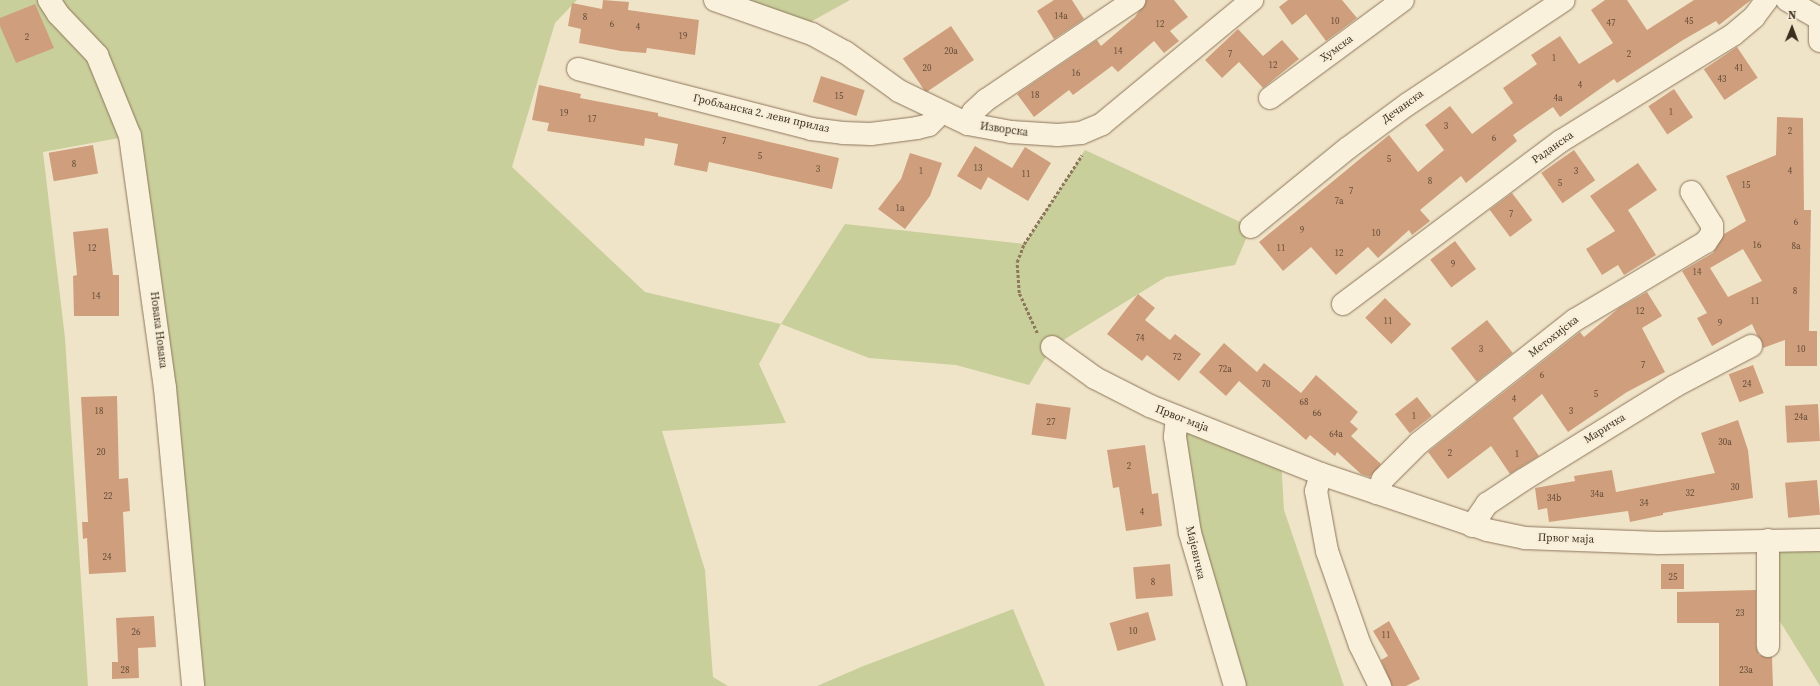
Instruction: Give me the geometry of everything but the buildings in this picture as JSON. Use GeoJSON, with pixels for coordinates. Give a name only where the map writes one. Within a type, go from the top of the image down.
{"type":"FeatureCollection","features":[{"type":"Feature","properties":{"kind":"street","name":"Новака Новака"},"geometry":{"type":"LineString","coordinates":[[49,0],[58,14],[98,55],[130,136],[165,388],[193,686]]}},
{"type":"Feature","properties":{"kind":"street","name":"Изворска"},"geometry":{"type":"LineString","coordinates":[[716,0],[812,34],[845,52],[899,91],[968,124],[1011,132],[1058,135],[1081,132],[1102,124],[1252,0]]}},
{"type":"Feature","properties":{"kind":"street"},"geometry":{"type":"LineString","coordinates":[[968,124],[973,112],[986,100],[1134,0]]}},
{"type":"Feature","properties":{"kind":"street","name":"Хумска"},"geometry":{"type":"LineString","coordinates":[[1270,98],[1403,0]]}},
{"type":"Feature","properties":{"kind":"street","name":"Дечанска"},"geometry":{"type":"LineString","coordinates":[[1251,227],[1408,104],[1564,0]]}},
{"type":"Feature","properties":{"kind":"street","name":"Раданска"},"geometry":{"type":"LineString","coordinates":[[1343,304],[1561,141],[1734,34],[1754,17],[1767,0]]}},
{"type":"Feature","properties":{"kind":"street"},"geometry":{"type":"LineString","coordinates":[[1787,0],[1820,19],[1820,41]]}},
{"type":"Feature","properties":{"kind":"street","name":"Гробљанска 2. леви прилаз"},"geometry":{"type":"LineString","coordinates":[[578,69],[811,129],[843,133],[871,134],[917,128],[929,125],[942,112]]}},
{"type":"Feature","properties":{"kind":"street","name":"Метохијска"},"geometry":{"type":"LineString","coordinates":[[1377,493],[1390,470],[1419,443],[1575,320],[1706,242],[1712,233],[1712,224],[1691,192]]}},
{"type":"Feature","properties":{"kind":"street","name":"Првог маја"},"geometry":{"type":"LineString","coordinates":[[1045,342],[1121,393],[1177,417],[1321,474],[1472,526],[1525,538],[1659,543],[1820,540]]}},
{"type":"Feature","properties":{"kind":"street","name":"Маричка"},"geometry":{"type":"LineString","coordinates":[[1472,526],[1488,504],[1523,480],[1675,386],[1750,346]]}},
{"type":"Feature","properties":{"kind":"street","name":"Мајевичка"},"geometry":{"type":"LineString","coordinates":[[1177,417],[1174,438],[1190,532],[1235,686]]}},
{"type":"Feature","properties":{"kind":"street"},"geometry":{"type":"LineString","coordinates":[[1321,474],[1316,498],[1327,551],[1360,645],[1380,686]]}},
{"type":"Feature","properties":{"kind":"street"},"geometry":{"type":"LineString","coordinates":[[1768,540],[1768,646]]}},
{"type":"Feature","properties":{"kind":"path"},"geometry":{"type":"LineString","coordinates":[[1045,342],[1019,293],[1018,262],[1024,244],[1102,124]]}},
{"type":"Feature","properties":{"kind":"green space"},"geometry":{"type":"Polygon","coordinates":[[[0,0],[577,0],[555,23],[512,167],[645,292],[781,324],[759,364],[786,423],[662,431],[705,570],[713,677],[728,686],[192,686],[130,136],[43,152],[65,338],[88,686],[0,686],[0,0]]]}},
{"type":"Feature","properties":{"kind":"green space"},"geometry":{"type":"Polygon","coordinates":[[[750,0],[850,0],[798,29],[754,13],[750,0]]]}},
{"type":"Feature","properties":{"kind":"green space"},"geometry":{"type":"Polygon","coordinates":[[[1085,150],[1251,227],[1235,265],[1166,277],[1052,347],[1029,385],[956,365],[869,358],[781,324],[845,224],[1024,244],[1085,150]]]}},
{"type":"Feature","properties":{"kind":"green space"},"geometry":{"type":"Polygon","coordinates":[[[1177,417],[1281,458],[1284,510],[1344,686],[1244,686],[1201,580],[1177,417]]]}},
{"type":"Feature","properties":{"kind":"green space"},"geometry":{"type":"Polygon","coordinates":[[[1820,539],[1820,686],[1768,602],[1768,540],[1820,539]]]}},
{"type":"Feature","properties":{"kind":"green space"},"geometry":{"type":"Polygon","coordinates":[[[1013,609],[1045,686],[817,686],[861,667],[1013,609]]]}}]}
